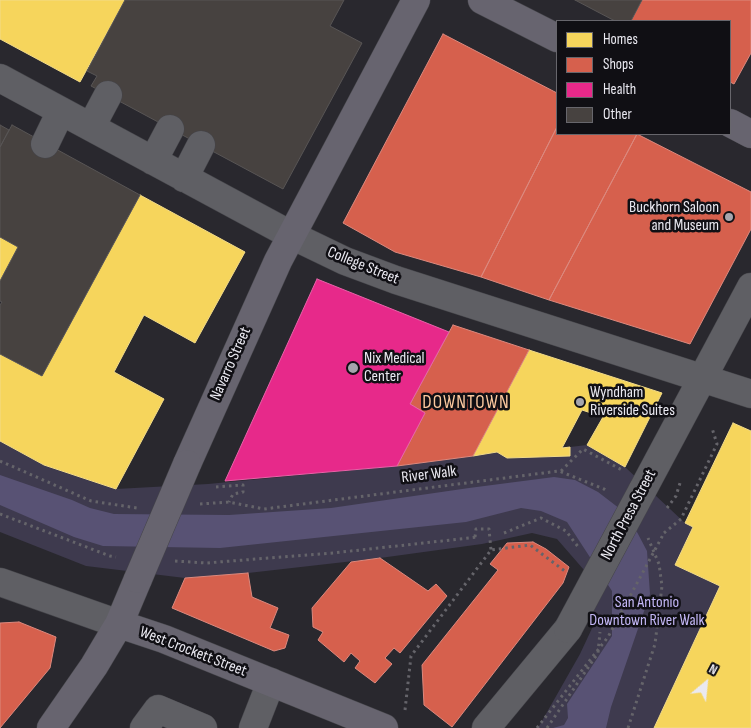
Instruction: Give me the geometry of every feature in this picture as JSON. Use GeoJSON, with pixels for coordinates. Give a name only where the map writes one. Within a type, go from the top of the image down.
{"type":"FeatureCollection","features":[{"type":"Feature","properties":{"kind":"main road","name":"Navarro Street"},"geometry":{"type":"LineString","coordinates":[[51,728],[94,666],[119,624],[187,464],[291,235],[416,0]]}},
{"type":"Feature","properties":{"kind":"main road"},"geometry":{"type":"LineString","coordinates":[[482,0],[556,37]]}},
{"type":"Feature","properties":{"kind":"main road"},"geometry":{"type":"LineString","coordinates":[[731,124],[751,134]]}},
{"type":"Feature","properties":{"kind":"main road","name":"West Crockett Street"},"geometry":{"type":"LineString","coordinates":[[119,624],[164,639],[270,682],[395,720]]}},
{"type":"Feature","properties":{"kind":"street","name":"College Street"},"geometry":{"type":"LineString","coordinates":[[0,78],[291,235],[346,261],[396,280],[751,394]]}},
{"type":"Feature","properties":{"kind":"street"},"geometry":{"type":"LineString","coordinates":[[98,131],[115,99]]}},
{"type":"Feature","properties":{"kind":"street"},"geometry":{"type":"LineString","coordinates":[[45,144],[61,111]]}},
{"type":"Feature","properties":{"kind":"street"},"geometry":{"type":"LineString","coordinates":[[169,169],[186,137]]}},
{"type":"Feature","properties":{"kind":"street","name":"North Presa Street"},"geometry":{"type":"LineString","coordinates":[[486,728],[568,629],[634,482],[703,378],[751,287]]}},
{"type":"Feature","properties":{"kind":"street","name":"West Crockett Street"},"geometry":{"type":"LineString","coordinates":[[0,582],[119,624]]}},
{"type":"Feature","properties":{"kind":"street"},"geometry":{"type":"LineString","coordinates":[[253,728],[270,682]]}},
{"type":"Feature","properties":{"kind":"street"},"geometry":{"type":"LineString","coordinates":[[144,728],[158,709],[203,728]]}},
{"type":"Feature","properties":{"kind":"path"},"geometry":{"type":"LineString","coordinates":[[537,728],[608,637],[664,533],[681,519],[718,444],[712,428]]}},
{"type":"Feature","properties":{"kind":"path"},"geometry":{"type":"LineString","coordinates":[[611,495],[604,489],[561,471],[583,449],[634,482]]}},
{"type":"Feature","properties":{"kind":"path"},"geometry":{"type":"LineString","coordinates":[[0,461],[91,501],[144,509]]}},
{"type":"Feature","properties":{"kind":"path","name":"River Walk"},"geometry":{"type":"LineString","coordinates":[[191,505],[228,502],[264,509],[561,471]]}},
{"type":"Feature","properties":{"kind":"path"},"geometry":{"type":"LineString","coordinates":[[216,487],[243,485],[243,492],[233,494],[228,502]]}},
{"type":"Feature","properties":{"kind":"path"},"geometry":{"type":"LineString","coordinates":[[0,514],[110,556],[120,557]]}},
{"type":"Feature","properties":{"kind":"path"},"geometry":{"type":"LineString","coordinates":[[168,560],[206,563],[333,553],[476,537],[476,528],[489,529],[491,550],[411,656],[395,720]]}},
{"type":"Feature","properties":{"kind":"path"},"geometry":{"type":"LineString","coordinates":[[628,728],[656,634],[662,586],[658,564],[647,536]]}},
{"type":"Feature","properties":{"kind":"path"},"geometry":{"type":"LineString","coordinates":[[491,550],[530,545],[570,576]]}},
{"type":"Feature","properties":{"kind":"green space","name":"San Antonio Downtown River Walk"},"geometry":{"type":"Polygon","coordinates":[[[0,441],[44,465],[116,489],[208,484],[397,466],[497,452],[507,458],[569,456],[570,447],[587,445],[625,467],[685,523],[693,527],[675,565],[720,586],[654,728],[538,728],[580,654],[594,624],[584,570],[557,539],[532,533],[482,544],[380,558],[185,578],[86,566],[0,532],[0,441]]]}},
{"type":"Feature","properties":{"kind":"shaded area"},"geometry":{"type":"Polygon","coordinates":[[[0,475],[90,508],[114,514],[229,515],[331,508],[554,477],[575,480],[598,492],[628,515],[647,551],[650,594],[611,707],[606,728],[553,728],[564,725],[568,718],[567,704],[612,636],[612,591],[567,522],[541,511],[521,508],[466,522],[220,548],[103,546],[74,537],[0,505],[0,475]]]}},
{"type":"Feature","properties":{"kind":"building: Homes"},"geometry":{"type":"Polygon","coordinates":[[[0,0],[125,0],[80,82],[0,39],[0,0]]]}},
{"type":"Feature","properties":{"kind":"building: Homes"},"geometry":{"type":"Polygon","coordinates":[[[140,195],[245,252],[195,343],[144,315],[114,372],[164,399],[116,489],[44,465],[0,441],[0,354],[42,376],[140,195]]]}},
{"type":"Feature","properties":{"kind":"building: Homes"},"geometry":{"type":"Polygon","coordinates":[[[0,237],[18,247],[0,281],[0,237]]]}},
{"type":"Feature","properties":{"kind":"building: Homes","name":"Wyndham Riverside Suites"},"geometry":{"type":"Polygon","coordinates":[[[529,350],[662,393],[625,467],[587,445],[603,417],[582,410],[562,448],[570,447],[570,456],[507,458],[497,452],[473,456],[529,350]]]}},
{"type":"Feature","properties":{"kind":"building: Homes"},"geometry":{"type":"Polygon","coordinates":[[[733,423],[751,431],[751,728],[654,728],[720,586],[675,565],[693,527],[685,523],[733,423]]]}},
{"type":"Feature","properties":{"kind":"building: Shops"},"geometry":{"type":"Polygon","coordinates":[[[642,0],[751,0],[751,53],[734,84],[731,82],[731,20],[632,20],[642,0]]]}},
{"type":"Feature","properties":{"kind":"building: Shops"},"geometry":{"type":"Polygon","coordinates":[[[443,34],[556,92],[556,129],[481,277],[395,252],[343,223],[443,34]]]}},
{"type":"Feature","properties":{"kind":"building: Shops"},"geometry":{"type":"Polygon","coordinates":[[[556,129],[556,135],[636,135],[549,300],[481,277],[556,129]]]}},
{"type":"Feature","properties":{"kind":"building: Shops"},"geometry":{"type":"Polygon","coordinates":[[[636,135],[751,192],[751,229],[690,344],[549,300],[636,135]]]}},
{"type":"Feature","properties":{"kind":"building: Shops"},"geometry":{"type":"Polygon","coordinates":[[[453,325],[529,350],[473,456],[397,466],[425,413],[410,404],[453,325]]]}},
{"type":"Feature","properties":{"kind":"building: Shops"},"geometry":{"type":"Polygon","coordinates":[[[533,542],[546,549],[569,567],[563,583],[452,727],[424,705],[422,665],[498,570],[490,564],[507,543],[533,542]]]}},
{"type":"Feature","properties":{"kind":"building: Shops"},"geometry":{"type":"Polygon","coordinates":[[[380,558],[428,591],[436,584],[447,596],[400,653],[394,648],[385,658],[392,664],[375,683],[355,668],[360,661],[351,653],[344,662],[318,640],[323,632],[313,627],[312,608],[351,562],[380,558]]]}},
{"type":"Feature","properties":{"kind":"building: Shops"},"geometry":{"type":"Polygon","coordinates":[[[248,573],[252,597],[278,608],[270,628],[289,635],[285,648],[274,651],[172,608],[185,578],[248,573]]]}},
{"type":"Feature","properties":{"kind":"building: Shops"},"geometry":{"type":"Polygon","coordinates":[[[19,622],[56,637],[50,668],[0,728],[0,623],[19,622]]]}},
{"type":"Feature","properties":{"kind":"building: Health","name":"Nix Medical Center"},"geometry":{"type":"Polygon","coordinates":[[[317,279],[449,332],[410,404],[425,413],[397,466],[225,481],[317,279]]]}},
{"type":"Feature","properties":{"kind":"building: Other"},"geometry":{"type":"Polygon","coordinates":[[[125,0],[344,0],[330,26],[362,43],[283,189],[91,86],[97,76],[87,71],[125,0]]]}},
{"type":"Feature","properties":{"kind":"building: Other"},"geometry":{"type":"Polygon","coordinates":[[[575,0],[642,0],[632,20],[613,20],[575,0]]]}},
{"type":"Feature","properties":{"kind":"building: Other"},"geometry":{"type":"Polygon","coordinates":[[[0,125],[9,130],[0,147],[0,125]]]}},
{"type":"Feature","properties":{"kind":"building: Other"},"geometry":{"type":"Polygon","coordinates":[[[12,125],[140,195],[42,376],[0,354],[0,305],[2,302],[0,301],[0,281],[18,247],[0,237],[0,147],[12,125]]]}},
{"type":"Feature","properties":{"kind":"place","name":"Buckhorn Saloon and Museum"},"geometry":{"type":"Point","coordinates":[729,217]}},
{"type":"Feature","properties":{"kind":"place","name":"Nix Medical Center"},"geometry":{"type":"Point","coordinates":[353,368]}},
{"type":"Feature","properties":{"kind":"place","name":"Wyndham Riverside Suites"},"geometry":{"type":"Point","coordinates":[580,402]}},
{"type":"Feature","properties":{"kind":"district","name":"DOWNTOWN"},"geometry":{"type":"Point","coordinates":[466,403]}}]}
